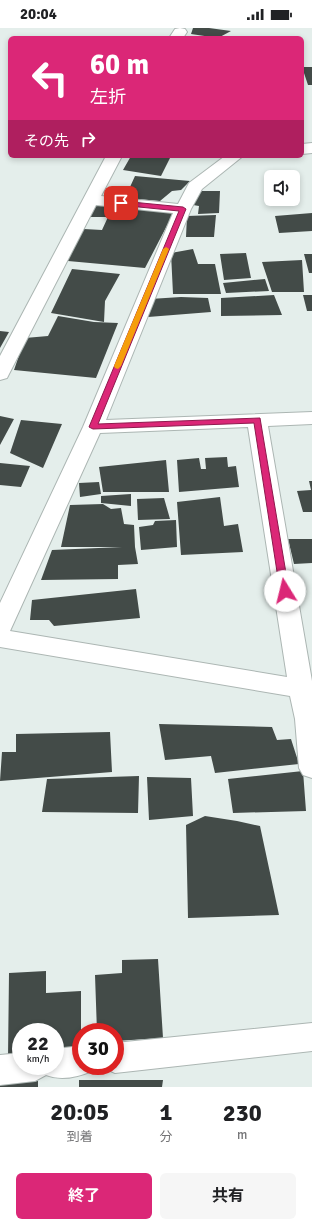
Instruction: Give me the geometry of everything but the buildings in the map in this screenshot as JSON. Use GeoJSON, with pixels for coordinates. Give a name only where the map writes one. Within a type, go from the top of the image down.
{"type":"FeatureCollection","features":[{"type":"Feature","properties":{"kind":"street"},"geometry":{"type":"LineString","coordinates":[[0,374],[113,158]]}},
{"type":"Feature","properties":{"kind":"street"},"geometry":{"type":"LineString","coordinates":[[0,628],[93,427],[183,209],[195,186],[232,158]]}},
{"type":"Feature","properties":{"kind":"street"},"geometry":{"type":"LineString","coordinates":[[90,200],[183,209]]}},
{"type":"Feature","properties":{"kind":"street"},"geometry":{"type":"LineString","coordinates":[[93,427],[312,418]]}},
{"type":"Feature","properties":{"kind":"street"},"geometry":{"type":"LineString","coordinates":[[257,420],[306,689],[307,719],[312,768]]}},
{"type":"Feature","properties":{"kind":"street"},"geometry":{"type":"LineString","coordinates":[[0,638],[306,689]]}},
{"type":"Feature","properties":{"kind":"street"},"geometry":{"type":"LineString","coordinates":[[124,1057],[312,1037]]}},
{"type":"Feature","properties":{"kind":"street"},"geometry":{"type":"LineString","coordinates":[[0,1070],[12,1069]]}},
{"type":"Feature","properties":{"kind":"slow traffic"},"geometry":{"type":"LineString","coordinates":[[118,366],[166,249]]}},
{"type":"Feature","properties":{"kind":"route"},"geometry":{"type":"LineString","coordinates":[[121,203],[183,209],[93,427],[257,420],[285,591]]}}]}
